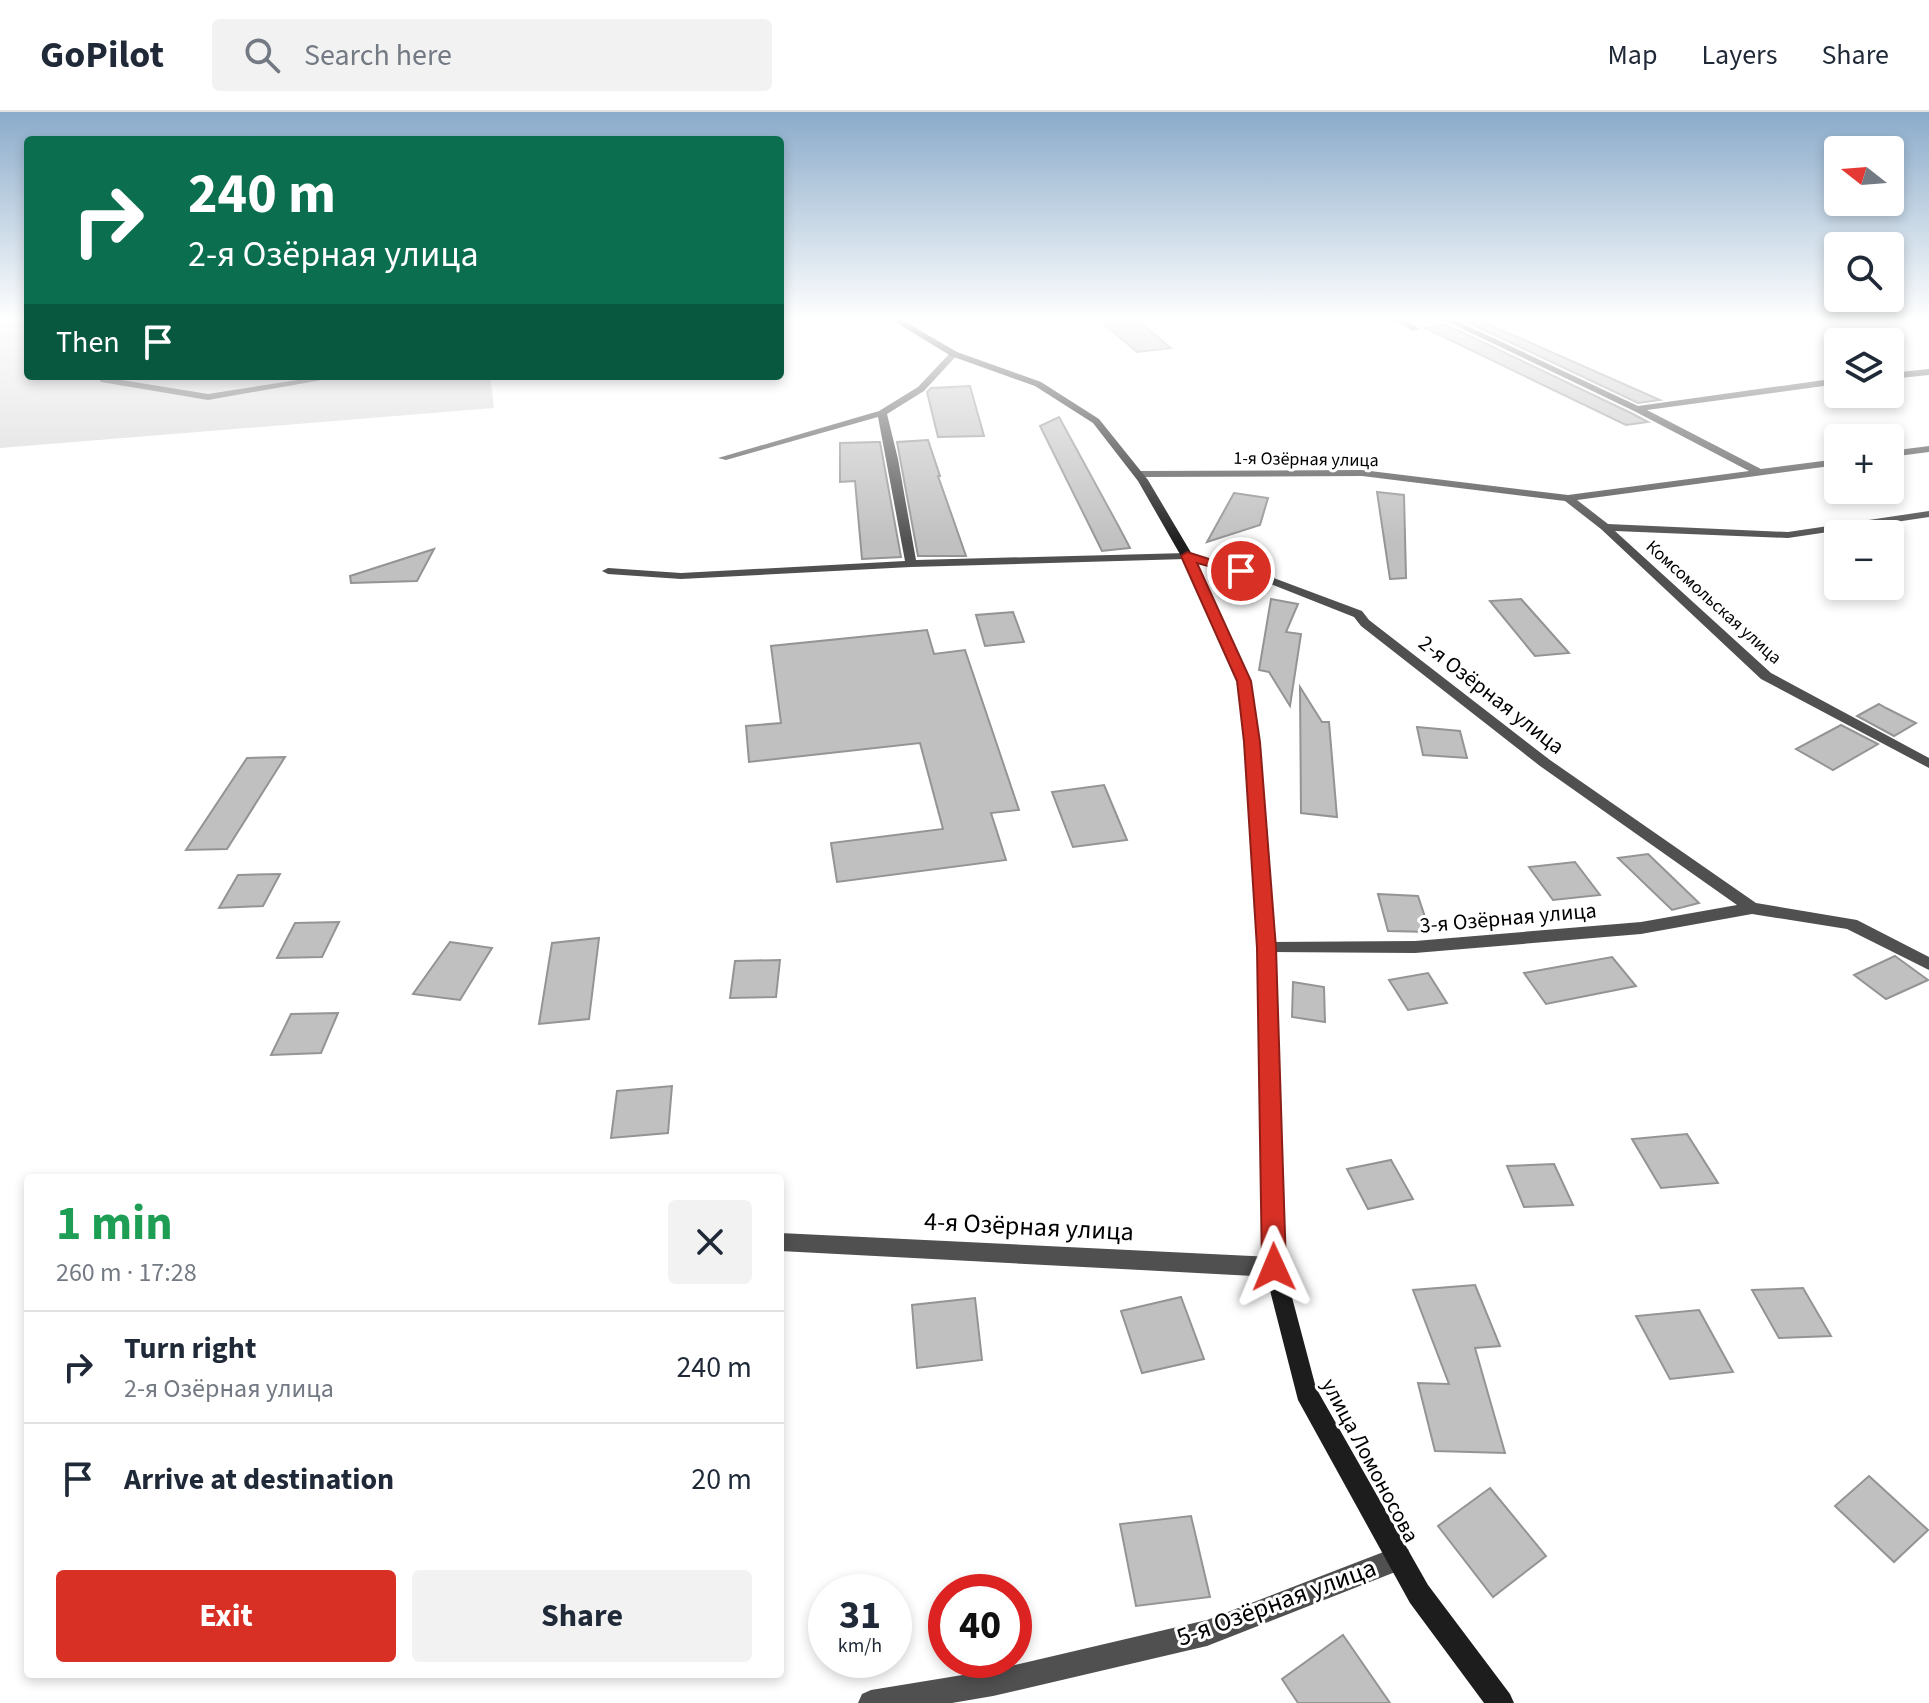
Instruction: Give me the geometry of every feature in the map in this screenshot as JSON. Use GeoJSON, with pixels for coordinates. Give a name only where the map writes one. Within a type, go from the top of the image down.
{"type":"FeatureCollection","features":[{"type":"Feature","properties":{"kind":"street"},"geometry":{"type":"LineString","coordinates":[[192,394],[208,397],[225,394]]}},
{"type":"Feature","properties":{"kind":"street"},"geometry":{"type":"LineString","coordinates":[[723,458],[882,413],[912,394]]}},
{"type":"Feature","properties":{"kind":"street","name":"улица Ломоносова"},"geometry":{"type":"LineString","coordinates":[[1056,394],[1096,421],[1138,474],[1187,556],[1244,681],[1252,742],[1267,948],[1274,1267],[1306,1392],[1419,1594],[1501,1703]]}},
{"type":"Feature","properties":{"kind":"street"},"geometry":{"type":"LineString","coordinates":[[1606,394],[1761,473]]}},
{"type":"Feature","properties":{"kind":"street"},"geometry":{"type":"LineString","coordinates":[[1637,409],[1743,394]]}},
{"type":"Feature","properties":{"kind":"street"},"geometry":{"type":"LineString","coordinates":[[882,413],[911,564]]}},
{"type":"Feature","properties":{"kind":"street"},"geometry":{"type":"LineString","coordinates":[[1904,452],[1929,449]]}},
{"type":"Feature","properties":{"kind":"street","name":"1-я Озёрная улица"},"geometry":{"type":"LineString","coordinates":[[1138,474],[1362,473],[1568,498],[1824,464]]}},
{"type":"Feature","properties":{"kind":"street","name":"Комсомольская улица"},"geometry":{"type":"LineString","coordinates":[[1568,498],[1605,527],[1766,676],[1929,764]]}},
{"type":"Feature","properties":{"kind":"street"},"geometry":{"type":"LineString","coordinates":[[1605,527],[1788,535],[1929,514]]}},
{"type":"Feature","properties":{"kind":"street","name":"2-я Озёрная улица"},"geometry":{"type":"LineString","coordinates":[[608,571],[681,576],[911,564],[1187,556],[1267,579],[1358,614],[1365,623],[1545,763],[1752,908]]}},
{"type":"Feature","properties":{"kind":"street"},"geometry":{"type":"LineString","coordinates":[[1752,908],[1851,924],[1929,964]]}},
{"type":"Feature","properties":{"kind":"street","name":"3-я Озёрная улица"},"geometry":{"type":"LineString","coordinates":[[1267,948],[1415,947],[1641,928],[1752,908]]}},
{"type":"Feature","properties":{"kind":"street","name":"4-я Озёрная улица"},"geometry":{"type":"LineString","coordinates":[[784,1242],[1274,1267]]}},
{"type":"Feature","properties":{"kind":"street","name":"5-я Озёрная улица"},"geometry":{"type":"LineString","coordinates":[[871,1703],[993,1683],[1207,1633],[1399,1558]]}},
{"type":"Feature","properties":{"kind":"shaded area"},"geometry":{"type":"Polygon","coordinates":[[[0,394],[492,394],[494,408],[0,448],[0,394]]]}},
{"type":"Feature","properties":{"kind":"building"},"geometry":{"type":"Polygon","coordinates":[[[928,394],[972,394],[984,436],[938,437],[928,394]]]}},
{"type":"Feature","properties":{"kind":"building"},"geometry":{"type":"Polygon","coordinates":[[[1562,394],[1592,394],[1648,422],[1626,425],[1562,394]]]}},
{"type":"Feature","properties":{"kind":"building"},"geometry":{"type":"Polygon","coordinates":[[[1620,394],[1647,394],[1660,400],[1638,403],[1620,394]]]}},
{"type":"Feature","properties":{"kind":"building"},"geometry":{"type":"Polygon","coordinates":[[[1059,417],[1130,548],[1102,551],[1040,426],[1059,417]]]}},
{"type":"Feature","properties":{"kind":"building"},"geometry":{"type":"Polygon","coordinates":[[[928,440],[966,556],[918,556],[897,442],[928,440]]]}},
{"type":"Feature","properties":{"kind":"building"},"geometry":{"type":"Polygon","coordinates":[[[880,442],[901,557],[862,559],[855,481],[840,482],[840,443],[880,442]]]}},
{"type":"Feature","properties":{"kind":"building"},"geometry":{"type":"Polygon","coordinates":[[[1377,492],[1404,495],[1406,578],[1390,579],[1377,492]]]}},
{"type":"Feature","properties":{"kind":"building"},"geometry":{"type":"Polygon","coordinates":[[[1234,493],[1268,498],[1260,525],[1207,542],[1234,493]]]}},
{"type":"Feature","properties":{"kind":"building"},"geometry":{"type":"Polygon","coordinates":[[[434,549],[417,581],[351,583],[350,576],[434,549]]]}},
{"type":"Feature","properties":{"kind":"building"},"geometry":{"type":"Polygon","coordinates":[[[1271,599],[1298,604],[1286,632],[1301,634],[1290,706],[1269,672],[1259,670],[1271,599]]]}},
{"type":"Feature","properties":{"kind":"building"},"geometry":{"type":"Polygon","coordinates":[[[1521,599],[1569,653],[1535,656],[1490,601],[1521,599]]]}},
{"type":"Feature","properties":{"kind":"building"},"geometry":{"type":"Polygon","coordinates":[[[1013,612],[1024,642],[985,646],[976,615],[1013,612]]]}},
{"type":"Feature","properties":{"kind":"building"},"geometry":{"type":"Polygon","coordinates":[[[927,630],[934,654],[965,650],[1019,810],[991,813],[1006,860],[837,882],[831,843],[943,829],[920,743],[749,762],[746,726],[781,723],[771,646],[927,630]]]}},
{"type":"Feature","properties":{"kind":"building"},"geometry":{"type":"Polygon","coordinates":[[[1300,687],[1322,722],[1329,722],[1337,817],[1301,813],[1300,687]]]}},
{"type":"Feature","properties":{"kind":"building"},"geometry":{"type":"Polygon","coordinates":[[[1879,704],[1916,723],[1894,736],[1857,716],[1879,704]]]}},
{"type":"Feature","properties":{"kind":"building"},"geometry":{"type":"Polygon","coordinates":[[[1841,725],[1878,744],[1833,770],[1796,749],[1841,725]]]}},
{"type":"Feature","properties":{"kind":"building"},"geometry":{"type":"Polygon","coordinates":[[[1417,727],[1460,731],[1467,758],[1423,755],[1417,727]]]}},
{"type":"Feature","properties":{"kind":"building"},"geometry":{"type":"Polygon","coordinates":[[[285,757],[227,849],[186,850],[247,758],[285,757]]]}},
{"type":"Feature","properties":{"kind":"building"},"geometry":{"type":"Polygon","coordinates":[[[1104,785],[1127,840],[1073,847],[1052,792],[1104,785]]]}},
{"type":"Feature","properties":{"kind":"building"},"geometry":{"type":"Polygon","coordinates":[[[1648,854],[1699,903],[1672,910],[1618,858],[1648,854]]]}},
{"type":"Feature","properties":{"kind":"building"},"geometry":{"type":"Polygon","coordinates":[[[1575,862],[1600,895],[1553,900],[1529,867],[1575,862]]]}},
{"type":"Feature","properties":{"kind":"building"},"geometry":{"type":"Polygon","coordinates":[[[280,874],[263,906],[219,908],[238,875],[280,874]]]}},
{"type":"Feature","properties":{"kind":"building"},"geometry":{"type":"Polygon","coordinates":[[[1378,894],[1418,896],[1430,932],[1388,931],[1378,894]]]}},
{"type":"Feature","properties":{"kind":"building"},"geometry":{"type":"Polygon","coordinates":[[[339,922],[322,957],[277,958],[295,923],[339,922]]]}},
{"type":"Feature","properties":{"kind":"building"},"geometry":{"type":"Polygon","coordinates":[[[599,938],[589,1019],[539,1024],[552,943],[599,938]]]}},
{"type":"Feature","properties":{"kind":"building"},"geometry":{"type":"Polygon","coordinates":[[[450,942],[492,948],[460,1000],[413,994],[450,942]]]}},
{"type":"Feature","properties":{"kind":"building"},"geometry":{"type":"Polygon","coordinates":[[[1895,956],[1928,980],[1886,999],[1854,975],[1895,956]]]}},
{"type":"Feature","properties":{"kind":"building"},"geometry":{"type":"Polygon","coordinates":[[[1612,957],[1636,986],[1546,1004],[1524,973],[1612,957]]]}},
{"type":"Feature","properties":{"kind":"building"},"geometry":{"type":"Polygon","coordinates":[[[780,960],[776,997],[730,998],[735,961],[780,960]]]}},
{"type":"Feature","properties":{"kind":"building"},"geometry":{"type":"Polygon","coordinates":[[[1428,973],[1447,1003],[1408,1010],[1389,980],[1428,973]]]}},
{"type":"Feature","properties":{"kind":"building"},"geometry":{"type":"Polygon","coordinates":[[[1293,982],[1324,987],[1325,1022],[1292,1017],[1293,982]]]}},
{"type":"Feature","properties":{"kind":"building"},"geometry":{"type":"Polygon","coordinates":[[[338,1013],[321,1053],[271,1055],[291,1014],[338,1013]]]}},
{"type":"Feature","properties":{"kind":"building"},"geometry":{"type":"Polygon","coordinates":[[[672,1086],[668,1133],[611,1138],[617,1091],[672,1086]]]}},
{"type":"Feature","properties":{"kind":"building"},"geometry":{"type":"Polygon","coordinates":[[[1687,1134],[1718,1183],[1661,1188],[1632,1139],[1687,1134]]]}},
{"type":"Feature","properties":{"kind":"building"},"geometry":{"type":"Polygon","coordinates":[[[1391,1160],[1413,1199],[1368,1209],[1347,1169],[1391,1160]]]}},
{"type":"Feature","properties":{"kind":"building"},"geometry":{"type":"Polygon","coordinates":[[[1554,1164],[1573,1205],[1524,1207],[1507,1166],[1554,1164]]]}},
{"type":"Feature","properties":{"kind":"building"},"geometry":{"type":"Polygon","coordinates":[[[1475,1285],[1500,1346],[1475,1348],[1505,1453],[1435,1451],[1418,1383],[1449,1384],[1413,1290],[1475,1285]]]}},
{"type":"Feature","properties":{"kind":"building"},"geometry":{"type":"Polygon","coordinates":[[[1803,1288],[1831,1336],[1779,1338],[1752,1290],[1803,1288]]]}},
{"type":"Feature","properties":{"kind":"building"},"geometry":{"type":"Polygon","coordinates":[[[1181,1297],[1204,1359],[1142,1373],[1121,1311],[1181,1297]]]}},
{"type":"Feature","properties":{"kind":"building"},"geometry":{"type":"Polygon","coordinates":[[[975,1298],[982,1360],[917,1368],[912,1305],[975,1298]]]}},
{"type":"Feature","properties":{"kind":"building"},"geometry":{"type":"Polygon","coordinates":[[[1699,1310],[1733,1372],[1670,1379],[1636,1316],[1699,1310]]]}},
{"type":"Feature","properties":{"kind":"building"},"geometry":{"type":"Polygon","coordinates":[[[1869,1476],[1928,1530],[1894,1562],[1835,1506],[1869,1476]]]}},
{"type":"Feature","properties":{"kind":"building"},"geometry":{"type":"Polygon","coordinates":[[[1490,1488],[1546,1556],[1493,1597],[1438,1526],[1490,1488]]]}},
{"type":"Feature","properties":{"kind":"building"},"geometry":{"type":"Polygon","coordinates":[[[1191,1516],[1210,1597],[1136,1606],[1120,1524],[1191,1516]]]}},
{"type":"Feature","properties":{"kind":"building"},"geometry":{"type":"Polygon","coordinates":[[[1343,1635],[1390,1703],[1298,1703],[1282,1679],[1343,1635]]]}},
{"type":"Feature","properties":{"kind":"route"},"geometry":{"type":"LineString","coordinates":[[1241,571],[1187,556],[1244,681],[1252,742],[1267,948],[1274,1267]]}}]}
